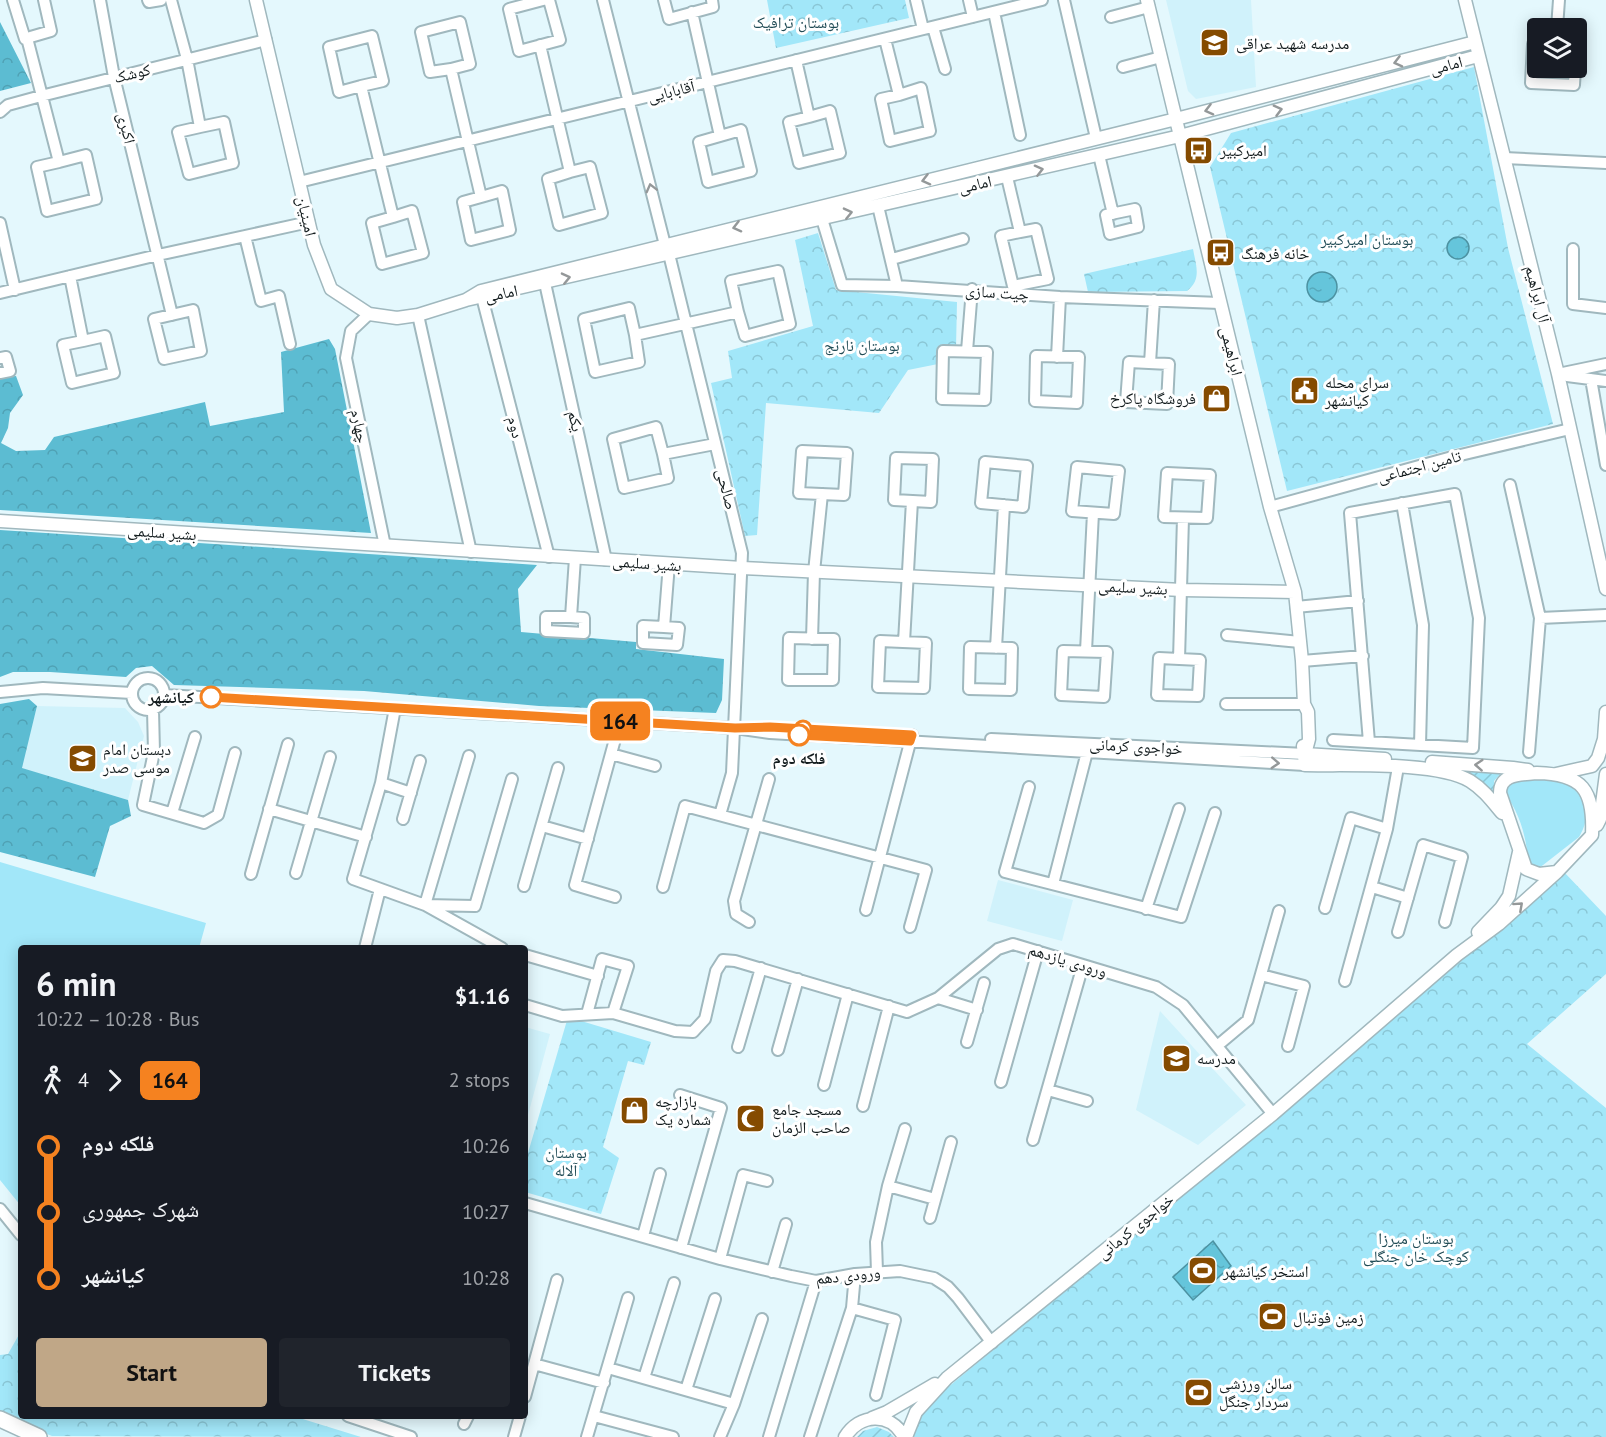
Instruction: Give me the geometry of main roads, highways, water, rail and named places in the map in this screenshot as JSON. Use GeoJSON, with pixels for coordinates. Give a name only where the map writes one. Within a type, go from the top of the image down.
{"type":"FeatureCollection","features":[{"type":"Feature","properties":{"kind":"highway"},"geometry":{"type":"LineString","coordinates":[[0,1419],[39,1437]]}},
{"type":"Feature","properties":{"kind":"main road","name":"امینیان"},"geometry":{"type":"LineString","coordinates":[[256,0],[314,245],[331,289],[369,314],[397,318],[418,315],[466,300]]}},
{"type":"Feature","properties":{"kind":"main road","name":"آل ابراهیم"},"geometry":{"type":"LineString","coordinates":[[1465,0],[1558,374],[1606,590]]}},
{"type":"Feature","properties":{"kind":"main road","name":"ابراهیمی"},"geometry":{"type":"LineString","coordinates":[[1148,4],[1270,507],[1295,592],[1302,661],[1304,704],[1300,713],[1301,740],[1305,760]]}},
{"type":"Feature","properties":{"kind":"main road","name":"امامی"},"geometry":{"type":"LineString","coordinates":[[466,300],[545,283],[667,249],[1475,42]]}},
{"type":"Feature","properties":{"kind":"main road","name":"امامی"},"geometry":{"type":"LineString","coordinates":[[466,300],[481,291],[667,249],[822,219],[1180,136],[1479,56]]}},
{"type":"Feature","properties":{"kind":"main road"},"geometry":{"type":"LineString","coordinates":[[1096,138],[1099,155]]}},
{"type":"Feature","properties":{"kind":"main road","name":"بشیر سلیمی"},"geometry":{"type":"LineString","coordinates":[[0,522],[906,577],[1182,590],[1295,592]]}},
{"type":"Feature","properties":{"kind":"main road"},"geometry":{"type":"LineString","coordinates":[[1557,872],[1539,874],[1530,871],[1523,864],[1500,793],[1502,782],[1512,776],[1537,773],[1556,774],[1592,766],[1605,742],[1606,712]]}},
{"type":"Feature","properties":{"kind":"main road","name":"خواجوی کرمانی"},"geometry":{"type":"LineString","coordinates":[[1305,760],[1398,767],[1461,776],[1486,794],[1511,823]]}},
{"type":"Feature","properties":{"kind":"main road","name":"خواجوی کرمانی"},"geometry":{"type":"LineString","coordinates":[[1305,760],[1514,768],[1537,773]]}},
{"type":"Feature","properties":{"kind":"main road"},"geometry":{"type":"LineString","coordinates":[[1556,774],[1577,782],[1584,789],[1592,808],[1592,835]]}},
{"type":"Feature","properties":{"kind":"main road"},"geometry":{"type":"LineString","coordinates":[[1457,955],[1499,924],[1557,872],[1592,835],[1600,819],[1606,774]]}},
{"type":"Feature","properties":{"kind":"main road"},"geometry":{"type":"LineString","coordinates":[[1457,955],[1506,902],[1512,888],[1520,851]]}},
{"type":"Feature","properties":{"kind":"main road","name":"خواجوی کرمانی"},"geometry":{"type":"LineString","coordinates":[[947,1378],[1273,1114],[1457,955]]}},
{"type":"Feature","properties":{"kind":"main road"},"geometry":{"type":"LineString","coordinates":[[845,1437],[856,1424],[887,1412],[947,1378]]}},
{"type":"Feature","properties":{"kind":"main road"},"geometry":{"type":"LineString","coordinates":[[872,1418],[889,1421],[905,1437],[916,1412],[947,1378]]}},
{"type":"Feature","properties":{"kind":"water"},"geometry":{"type":"Polygon","coordinates":[[[1458,237],[1468,244],[1469,248],[1462,258],[1458,259],[1448,252],[1447,248],[1454,238],[1458,237]]]}},
{"type":"Feature","properties":{"kind":"water"},"geometry":{"type":"Polygon","coordinates":[[[1322,272],[1333,276],[1337,287],[1333,298],[1322,302],[1311,298],[1307,287],[1311,276],[1322,272]]]}},
{"type":"Feature","properties":{"kind":"water","name":"استخر کیانشهر"},"geometry":{"type":"Polygon","coordinates":[[[1213,1241],[1231,1266],[1193,1300],[1173,1277],[1213,1241]]]}},
{"type":"Feature","properties":{"kind":"place","name":"مدرسه شهید عراقی"},"geometry":{"type":"Point","coordinates":[1215,43]}},
{"type":"Feature","properties":{"kind":"place","name":"امیرکبیر"},"geometry":{"type":"Point","coordinates":[1199,150]}},
{"type":"Feature","properties":{"kind":"place","name":"خانه فرهنگ"},"geometry":{"type":"Point","coordinates":[1220,253]}},
{"type":"Feature","properties":{"kind":"place","name":"سرای محله کیانشهر"},"geometry":{"type":"Point","coordinates":[1304,391]}},
{"type":"Feature","properties":{"kind":"place","name":"فروشگاه پاکرخ"},"geometry":{"type":"Point","coordinates":[1217,398]}},
{"type":"Feature","properties":{"kind":"place","name":"کیانشهر"},"geometry":{"type":"Point","coordinates":[211,697]}},
{"type":"Feature","properties":{"kind":"place","name":"فلکه دوم"},"geometry":{"type":"Point","coordinates":[799,735]}},
{"type":"Feature","properties":{"kind":"place","name":"دبستان امام موسی صدر"},"geometry":{"type":"Point","coordinates":[82,758]}},
{"type":"Feature","properties":{"kind":"place","name":"مدرسه"},"geometry":{"type":"Point","coordinates":[1176,1058]}},
{"type":"Feature","properties":{"kind":"place","name":"بازارچه شماره یک"},"geometry":{"type":"Point","coordinates":[634,1110]}},
{"type":"Feature","properties":{"kind":"place","name":"مسجد جامع صاحب الزمان"},"geometry":{"type":"Point","coordinates":[751,1118]}},
{"type":"Feature","properties":{"kind":"place","name":"استخر کیانشهر"},"geometry":{"type":"Point","coordinates":[1202,1271]}},
{"type":"Feature","properties":{"kind":"place","name":"زمین فوتبال"},"geometry":{"type":"Point","coordinates":[1272,1317]}},
{"type":"Feature","properties":{"kind":"place","name":"سالن ورزشی سردار جنگل"},"geometry":{"type":"Point","coordinates":[1198,1392]}},
{"type":"Feature","properties":{"kind":"park label","name":"بوستان ترافیک"},"geometry":{"type":"Point","coordinates":[796,22]}},
{"type":"Feature","properties":{"kind":"park label","name":"بوستان امیرکبیر"},"geometry":{"type":"Point","coordinates":[1367,239]}},
{"type":"Feature","properties":{"kind":"park label","name":"بوستان نارنج"},"geometry":{"type":"Point","coordinates":[862,345]}},
{"type":"Feature","properties":{"kind":"park label","name":"بوستان آلاله"},"geometry":{"type":"Point","coordinates":[566,1161]}},
{"type":"Feature","properties":{"kind":"park label","name":"بوستان میرزا کوچک خان جنگلی"},"geometry":{"type":"Point","coordinates":[1416,1247]}}]}
